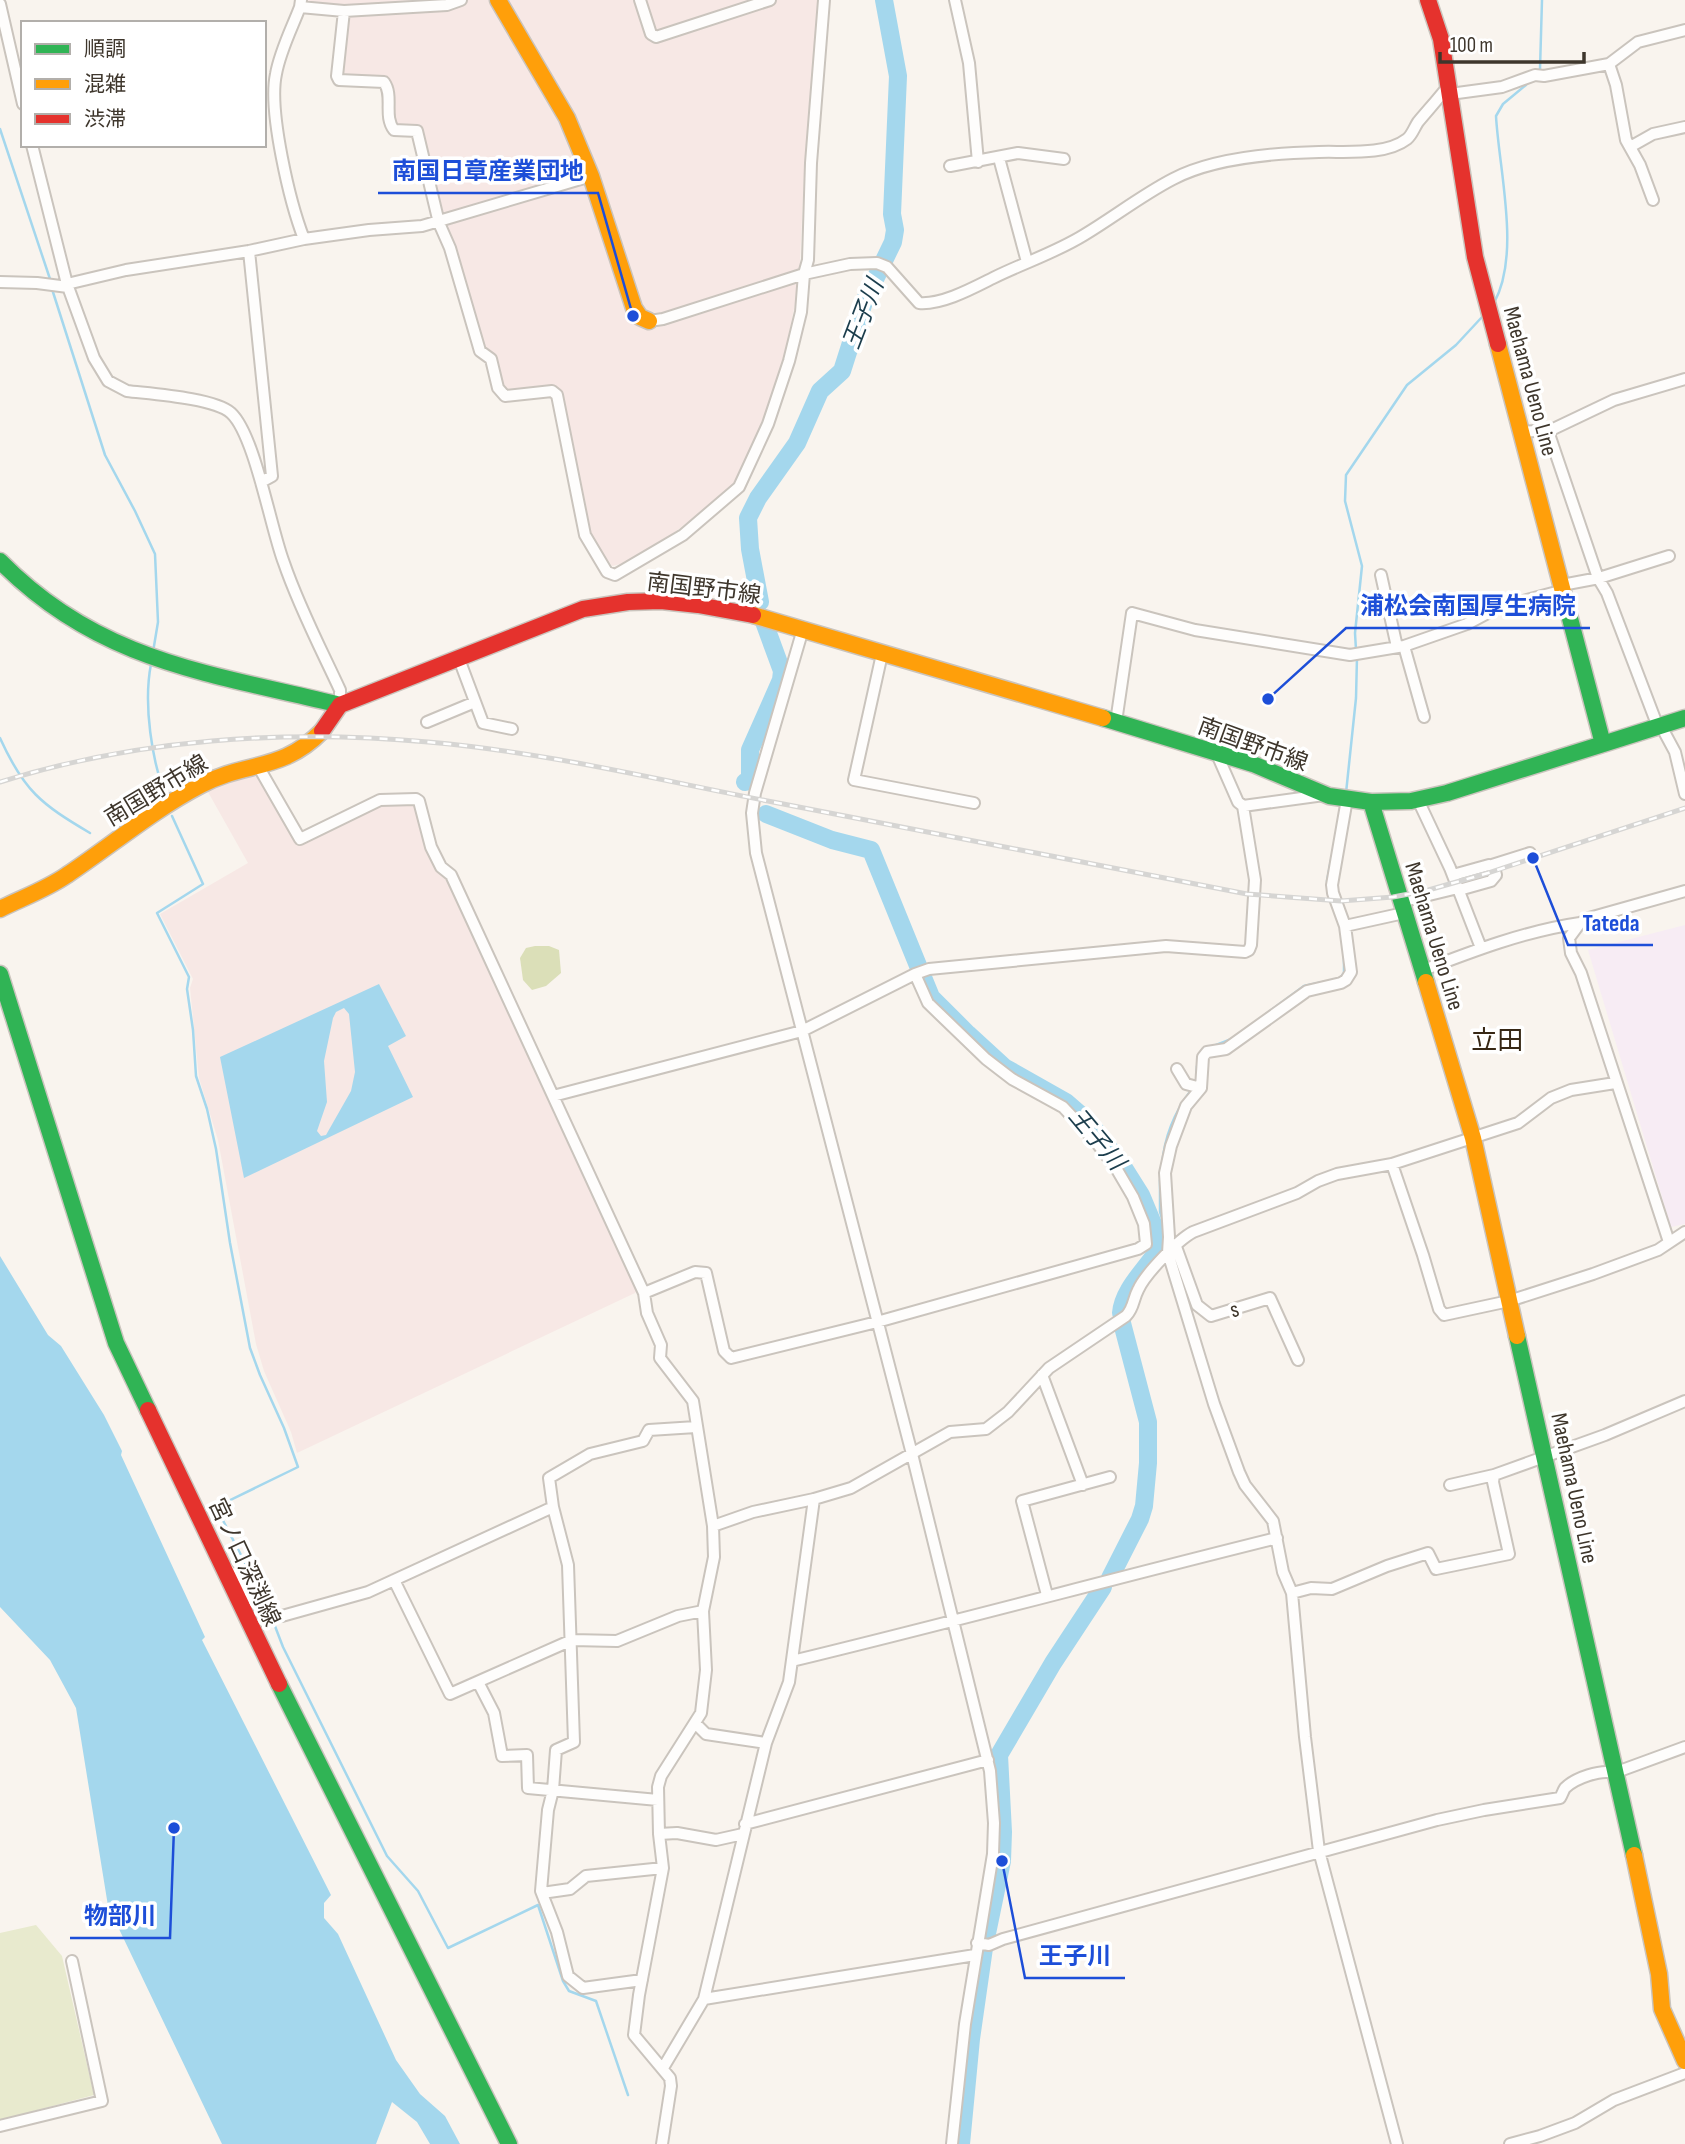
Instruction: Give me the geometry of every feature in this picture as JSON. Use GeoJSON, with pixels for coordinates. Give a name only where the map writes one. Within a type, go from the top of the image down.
{"type":"FeatureCollection","features":[{"type":"Feature","properties":{"kind":"main road"},"geometry":{"type":"LineString","coordinates":[[498,0],[567,118],[591,176],[634,308],[640,317],[649,321]]}},
{"type":"Feature","properties":{"kind":"main road","name":"Maehama Ueno Line"},"geometry":{"type":"LineString","coordinates":[[1428,0],[1441,39],[1475,257],[1603,744]]}},
{"type":"Feature","properties":{"kind":"main road"},"geometry":{"type":"LineString","coordinates":[[0,562],[58,610],[112,642],[141,655],[176,666],[340,705]]}},
{"type":"Feature","properties":{"kind":"main road","name":"南国野市線"},"geometry":{"type":"LineString","coordinates":[[0,909],[65,877],[127,831],[199,786],[221,775],[280,761],[312,741],[329,723],[340,705],[583,609],[622,602],[645,601],[742,612],[1216,752],[1253,764],[1324,795],[1371,803]]}},
{"type":"Feature","properties":{"kind":"main road"},"geometry":{"type":"LineString","coordinates":[[1371,803],[1418,800],[1447,793],[1685,718]]}},
{"type":"Feature","properties":{"kind":"main road","name":"Maehama Ueno Line"},"geometry":{"type":"LineString","coordinates":[[1371,803],[1473,1138],[1648,1918],[1659,1974],[1662,2009],[1685,2061]]}},
{"type":"Feature","properties":{"kind":"main road","name":"宮ノ口深渕線"},"geometry":{"type":"LineString","coordinates":[[0,974],[116,1343],[250,1627],[509,2144]]}},
{"type":"Feature","properties":{"kind":"street"},"geometry":{"type":"LineString","coordinates":[[304,239],[277,128],[273,89],[276,71],[300,4],[344,11],[447,5],[461,0]]}},
{"type":"Feature","properties":{"kind":"street"},"geometry":{"type":"LineString","coordinates":[[640,0],[651,34],[656,37],[770,0]]}},
{"type":"Feature","properties":{"kind":"street"},"geometry":{"type":"LineString","coordinates":[[344,11],[337,76],[339,80],[384,82],[387,87],[390,126],[394,130],[417,131],[439,223],[450,248],[480,351],[491,359],[498,388],[505,396],[552,391],[557,395],[585,535],[607,572],[615,575],[683,535],[739,487],[768,424],[789,361],[801,312],[808,260],[811,163],[824,0]]}},
{"type":"Feature","properties":{"kind":"street"},"geometry":{"type":"LineString","coordinates":[[955,0],[969,63],[978,162]]}},
{"type":"Feature","properties":{"kind":"street"},"geometry":{"type":"LineString","coordinates":[[0,4],[21,95]]}},
{"type":"Feature","properties":{"kind":"street"},"geometry":{"type":"LineString","coordinates":[[649,321],[663,319],[804,274],[850,264],[882,265],[919,303],[972,290],[1027,262],[1049,255],[1175,178],[1213,165],[1260,157],[1317,152],[1367,152],[1398,144],[1410,136],[1416,125],[1450,90],[1502,88],[1535,75],[1544,76],[1609,64],[1638,42],[1685,30]]}},
{"type":"Feature","properties":{"kind":"street"},"geometry":{"type":"LineString","coordinates":[[1609,64],[1626,140],[1653,200]]}},
{"type":"Feature","properties":{"kind":"street"},"geometry":{"type":"LineString","coordinates":[[1630,147],[1653,134],[1685,127]]}},
{"type":"Feature","properties":{"kind":"street"},"geometry":{"type":"LineString","coordinates":[[32,147],[67,286],[94,358],[108,381],[127,391],[214,404],[231,413],[244,434],[261,482],[283,562],[340,690],[340,705]]}},
{"type":"Feature","properties":{"kind":"street"},"geometry":{"type":"LineString","coordinates":[[950,166],[1023,152],[1064,159]]}},
{"type":"Feature","properties":{"kind":"street"},"geometry":{"type":"LineString","coordinates":[[999,158],[1027,262]]}},
{"type":"Feature","properties":{"kind":"street"},"geometry":{"type":"LineString","coordinates":[[0,282],[67,286],[126,270],[249,251],[304,239],[369,230],[407,229],[439,223],[591,176]]}},
{"type":"Feature","properties":{"kind":"street"},"geometry":{"type":"LineString","coordinates":[[249,251],[272,476],[261,482]]}},
{"type":"Feature","properties":{"kind":"street"},"geometry":{"type":"LineString","coordinates":[[1521,432],[1548,431],[1614,400],[1685,379]]}},
{"type":"Feature","properties":{"kind":"street"},"geometry":{"type":"LineString","coordinates":[[1548,431],[1598,579],[1660,727],[1675,752],[1685,794]]}},
{"type":"Feature","properties":{"kind":"street"},"geometry":{"type":"LineString","coordinates":[[1116,722],[1132,613],[1195,630],[1350,655],[1401,646],[1467,624],[1497,608],[1669,556]]}},
{"type":"Feature","properties":{"kind":"street"},"geometry":{"type":"LineString","coordinates":[[1381,575],[1424,717]]}},
{"type":"Feature","properties":{"kind":"street"},"geometry":{"type":"LineString","coordinates":[[803,629],[758,781],[752,813],[756,853],[912,1454],[988,1760],[994,1843],[983,1944],[975,1955],[953,2144]]}},
{"type":"Feature","properties":{"kind":"street"},"geometry":{"type":"LineString","coordinates":[[882,654],[854,779],[974,803]]}},
{"type":"Feature","properties":{"kind":"street"},"geometry":{"type":"LineString","coordinates":[[459,659],[483,723],[512,729]]}},
{"type":"Feature","properties":{"kind":"street"},"geometry":{"type":"LineString","coordinates":[[427,722],[475,702]]}},
{"type":"Feature","properties":{"kind":"street"},"geometry":{"type":"LineString","coordinates":[[553,1096],[802,1031],[929,969],[1166,946],[1245,952],[1249,950],[1255,880],[1243,806],[1238,802],[1216,752]]}},
{"type":"Feature","properties":{"kind":"street"},"geometry":{"type":"LineString","coordinates":[[258,766],[300,839],[380,800],[418,800],[431,846],[441,867],[451,875],[644,1293],[647,1313],[661,1345],[660,1358],[692,1401],[713,1526],[714,1558],[703,1611],[706,1670],[701,1713],[661,1776],[658,1800],[663,1868],[634,2035],[670,2078],[662,2144]]}},
{"type":"Feature","properties":{"kind":"street"},"geometry":{"type":"LineString","coordinates":[[1243,806],[1324,795]]}},
{"type":"Feature","properties":{"kind":"street"},"geometry":{"type":"LineString","coordinates":[[1348,799],[1332,885],[1345,926],[1351,972],[1342,984],[1307,990],[1226,1049],[1208,1052],[1203,1057],[1201,1088],[1186,1107],[1171,1146],[1165,1173],[1169,1237],[1166,1256],[1239,1472],[1245,1485],[1273,1521],[1283,1572],[1292,1593],[1319,1851],[1397,2144]]}},
{"type":"Feature","properties":{"kind":"street"},"geometry":{"type":"LineString","coordinates":[[1418,800],[1453,875],[1481,948]]}},
{"type":"Feature","properties":{"kind":"street"},"geometry":{"type":"LineString","coordinates":[[1453,875],[1531,853]]}},
{"type":"Feature","properties":{"kind":"street"},"geometry":{"type":"LineString","coordinates":[[1345,926],[1494,878],[1496,875],[1492,865]]}},
{"type":"Feature","properties":{"kind":"street"},"geometry":{"type":"LineString","coordinates":[[1421,971],[1481,948],[1580,923],[1685,891]]}},
{"type":"Feature","properties":{"kind":"street"},"geometry":{"type":"LineString","coordinates":[[1580,923],[1572,931],[1569,944],[1581,973],[1669,1242]]}},
{"type":"Feature","properties":{"kind":"street"},"geometry":{"type":"LineString","coordinates":[[915,974],[928,1003],[986,1059],[1012,1079],[1063,1107],[1096,1142],[1133,1197],[1144,1224],[1146,1244]]}},
{"type":"Feature","properties":{"kind":"street"},"geometry":{"type":"LineString","coordinates":[[1177,1069],[1186,1084],[1201,1088]]}},
{"type":"Feature","properties":{"kind":"street"},"geometry":{"type":"LineString","coordinates":[[713,1526],[753,1512],[851,1488],[950,1432],[977,1431],[990,1427],[1008,1412],[1042,1375],[1132,1311],[1138,1289],[1175,1244],[1193,1232],[1297,1193],[1318,1181],[1359,1169],[1392,1164],[1518,1123],[1551,1098],[1572,1090],[1615,1083]]}},
{"type":"Feature","properties":{"kind":"street"},"geometry":{"type":"LineString","coordinates":[[1392,1164],[1444,1315],[1509,1301],[1593,1275],[1658,1250],[1685,1232]]}},
{"type":"Feature","properties":{"kind":"street"},"geometry":{"type":"LineString","coordinates":[[644,1293],[695,1272],[706,1273],[724,1351],[731,1359],[1138,1250],[1146,1244]]}},
{"type":"Feature","properties":{"kind":"street"},"geometry":{"type":"LineString","coordinates":[[1146,1244],[1166,1256]]}},
{"type":"Feature","properties":{"kind":"street","name":"s"},"geometry":{"type":"LineString","coordinates":[[1175,1244],[1197,1306],[1211,1316],[1270,1298],[1298,1360]]}},
{"type":"Feature","properties":{"kind":"street"},"geometry":{"type":"LineString","coordinates":[[1042,1375],[1083,1485]]}},
{"type":"Feature","properties":{"kind":"street"},"geometry":{"type":"LineString","coordinates":[[1450,1485],[1494,1475],[1605,1435],[1685,1402]]}},
{"type":"Feature","properties":{"kind":"street"},"geometry":{"type":"LineString","coordinates":[[642,1980],[583,1989],[568,1976],[542,1894],[548,1810],[554,1790],[556,1750],[574,1742],[568,1565],[553,1507],[549,1478],[590,1454],[643,1441],[649,1430],[696,1427]]}},
{"type":"Feature","properties":{"kind":"street"},"geometry":{"type":"LineString","coordinates":[[1292,1593],[1311,1588],[1332,1589],[1387,1566],[1428,1553],[1436,1569],[1509,1554],[1493,1482],[1494,1475]]}},
{"type":"Feature","properties":{"kind":"street"},"geometry":{"type":"LineString","coordinates":[[1047,1595],[1021,1501],[1110,1477]]}},
{"type":"Feature","properties":{"kind":"street"},"geometry":{"type":"LineString","coordinates":[[663,2068],[704,1999],[766,1743],[789,1682],[814,1499]]}},
{"type":"Feature","properties":{"kind":"street"},"geometry":{"type":"LineString","coordinates":[[215,1552],[256,1607],[272,1617],[368,1592],[553,1507]]}},
{"type":"Feature","properties":{"kind":"street"},"geometry":{"type":"LineString","coordinates":[[792,1661],[1277,1538]]}},
{"type":"Feature","properties":{"kind":"street"},"geometry":{"type":"LineString","coordinates":[[394,1580],[450,1694],[572,1640],[617,1641],[683,1614],[703,1611]]}},
{"type":"Feature","properties":{"kind":"street"},"geometry":{"type":"LineString","coordinates":[[478,1682],[494,1713],[502,1756],[527,1755],[528,1788],[658,1800]]}},
{"type":"Feature","properties":{"kind":"street"},"geometry":{"type":"LineString","coordinates":[[696,1724],[706,1734],[766,1743]]}},
{"type":"Feature","properties":{"kind":"street"},"geometry":{"type":"LineString","coordinates":[[983,1944],[1319,1851],[1484,1810],[1560,1798],[1566,1788],[1577,1781],[1607,1771],[1614,1773],[1685,1747]]}},
{"type":"Feature","properties":{"kind":"street"},"geometry":{"type":"LineString","coordinates":[[659,1834],[677,1832],[716,1840],[744,1829],[988,1760]]}},
{"type":"Feature","properties":{"kind":"street"},"geometry":{"type":"LineString","coordinates":[[542,1894],[570,1889],[586,1876],[663,1868]]}},
{"type":"Feature","properties":{"kind":"street"},"geometry":{"type":"LineString","coordinates":[[704,1999],[975,1955]]}},
{"type":"Feature","properties":{"kind":"street"},"geometry":{"type":"LineString","coordinates":[[0,2126],[102,2101],[72,1961]]}},
{"type":"Feature","properties":{"kind":"street"},"geometry":{"type":"LineString","coordinates":[[1510,2144],[1575,2123],[1614,2100],[1685,2073]]}},
{"type":"Feature","properties":{"kind":"shaded area"},"geometry":{"type":"Polygon","coordinates":[[[304,0],[819,0],[804,176],[799,283],[786,349],[762,423],[737,484],[675,532],[624,563],[612,566],[590,534],[557,387],[506,389],[502,386],[496,356],[482,349],[420,129],[398,126],[390,119],[391,83],[342,73],[349,6],[308,5],[304,0]]]}},
{"type":"Feature","properties":{"kind":"shaded area"},"geometry":{"type":"Polygon","coordinates":[[[258,775],[299,845],[383,805],[415,806],[638,1288],[635,1293],[297,1453],[256,1344],[218,1140],[199,1078],[190,988],[193,979],[160,914],[248,863],[208,792],[223,784],[258,775]]]}},
{"type":"Feature","properties":{"kind":"shaded area"},"geometry":{"type":"Polygon","coordinates":[[[1685,925],[1685,1224],[1671,1227],[1588,950],[1685,925]]]}},
{"type":"Feature","properties":{"kind":"green space"},"geometry":{"type":"Polygon","coordinates":[[[549,946],[559,950],[561,973],[546,986],[532,990],[523,980],[520,958],[526,948],[549,946]]]}},
{"type":"Feature","properties":{"kind":"green space"},"geometry":{"type":"Polygon","coordinates":[[[36,1925],[62,1956],[94,2095],[0,2120],[0,1933],[36,1925]]]}},
{"type":"Feature","properties":{"kind":"water"},"geometry":{"type":"Polygon","coordinates":[[[379,984],[406,1036],[388,1046],[413,1097],[244,1178],[220,1057],[379,984]],[[344,1008],[336,1012],[333,1018],[324,1061],[327,1102],[317,1131],[321,1136],[326,1135],[351,1091],[355,1072],[349,1014],[344,1008]]]}},
{"type":"Feature","properties":{"kind":"water"},"geometry":{"type":"Polygon","coordinates":[[[0,1256],[48,1335],[61,1346],[104,1415],[205,1637],[202,1640],[331,1895],[324,1903],[324,1918],[338,1934],[396,2060],[420,2094],[445,2116],[460,2144],[430,2144],[417,2122],[392,2102],[376,2144],[222,2144],[108,1906],[76,1708],[50,1660],[0,1607],[0,1256]]]}},
{"type":"Feature","properties":{"kind":"waterway","name":"王子川"},"geometry":{"type":"LineString","coordinates":[[760,602],[750,549],[748,518],[758,498],[797,443],[820,391],[842,371],[864,302],[893,242],[898,76],[884,0]]}},
{"type":"Feature","properties":{"kind":"waterway"},"geometry":{"type":"LineString","coordinates":[[1540,69],[1542,0]]}},
{"type":"Feature","properties":{"kind":"waterway"},"geometry":{"type":"LineString","coordinates":[[1494,303],[1502,283],[1507,237],[1496,116],[1503,104],[1526,85]]}},
{"type":"Feature","properties":{"kind":"waterway"},"geometry":{"type":"LineString","coordinates":[[0,129],[51,282]]}},
{"type":"Feature","properties":{"kind":"waterway"},"geometry":{"type":"LineString","coordinates":[[52,289],[105,455],[155,554],[158,622],[153,652]]}},
{"type":"Feature","properties":{"kind":"waterway"},"geometry":{"type":"LineString","coordinates":[[1356,650],[1355,633],[1362,566],[1345,501],[1346,475],[1407,385],[1456,345],[1482,317]]}},
{"type":"Feature","properties":{"kind":"waterway","name":"王子川"},"geometry":{"type":"LineString","coordinates":[[745,782],[750,781],[750,750],[781,680],[782,671],[764,622]]}},
{"type":"Feature","properties":{"kind":"waterway"},"geometry":{"type":"LineString","coordinates":[[1346,793],[1356,698],[1357,657]]}},
{"type":"Feature","properties":{"kind":"waterway"},"geometry":{"type":"LineString","coordinates":[[151,664],[148,697],[150,732],[166,799]]}},
{"type":"Feature","properties":{"kind":"waterway"},"geometry":{"type":"LineString","coordinates":[[0,738],[26,784],[46,804],[90,833]]}},
{"type":"Feature","properties":{"kind":"waterway","name":"王子川"},"geometry":{"type":"LineString","coordinates":[[766,814],[832,840],[871,850],[919,968]]}},
{"type":"Feature","properties":{"kind":"waterway"},"geometry":{"type":"LineString","coordinates":[[172,816],[203,884],[157,913],[189,977],[187,989],[196,1076],[216,1149],[250,1348],[298,1467],[216,1507],[270,1611]]}},
{"type":"Feature","properties":{"kind":"waterway"},"geometry":{"type":"LineString","coordinates":[[1327,881],[1331,860]]}},
{"type":"Feature","properties":{"kind":"waterway"},"geometry":{"type":"LineString","coordinates":[[1340,978],[1344,973],[1344,958]]}},
{"type":"Feature","properties":{"kind":"waterway","name":"王子川"},"geometry":{"type":"LineString","coordinates":[[922,975],[931,997],[1004,1067],[1066,1102],[1089,1122],[1141,1195],[1156,1231],[1158,1250],[1130,1288],[1121,1313]]}},
{"type":"Feature","properties":{"kind":"waterway"},"geometry":{"type":"LineString","coordinates":[[1266,1014],[1304,986],[1323,982]]}},
{"type":"Feature","properties":{"kind":"waterway"},"geometry":{"type":"LineString","coordinates":[[1216,1045],[1229,1040]]}},
{"type":"Feature","properties":{"kind":"waterway"},"geometry":{"type":"LineString","coordinates":[[1196,1083],[1197,1066]]}},
{"type":"Feature","properties":{"kind":"waterway"},"geometry":{"type":"LineString","coordinates":[[1162,1166],[1171,1125],[1192,1089]]}},
{"type":"Feature","properties":{"kind":"waterway"},"geometry":{"type":"LineString","coordinates":[[1160,1180],[1160,1212],[1164,1225]]}},
{"type":"Feature","properties":{"kind":"waterway","name":"王子川"},"geometry":{"type":"LineString","coordinates":[[1158,1250],[1164,1241]]}},
{"type":"Feature","properties":{"kind":"waterway","name":"王子川"},"geometry":{"type":"LineString","coordinates":[[1110,1578],[1140,1519],[1144,1506],[1148,1463],[1148,1422],[1122,1323]]}},
{"type":"Feature","properties":{"kind":"waterway","name":"王子川"},"geometry":{"type":"LineString","coordinates":[[961,2144],[971,2039],[984,1948],[1002,1861],[999,1755],[1053,1663],[1103,1587]]}},
{"type":"Feature","properties":{"kind":"waterway"},"geometry":{"type":"LineString","coordinates":[[273,1621],[283,1647],[387,1856],[418,1891],[448,1948],[538,1905],[563,1981],[569,1991],[596,2001],[628,2095]]}},
{"type":"Feature","properties":{"kind":"railway"},"geometry":{"type":"LineString","coordinates":[[0,782],[105,756],[212,741],[320,737],[428,742],[515,752],[1247,894],[1341,901],[1393,897],[1425,891],[1685,808]]}},
{"type":"Feature","properties":{"kind":"traffic: fast"},"geometry":{"type":"LineString","coordinates":[[0,561],[38,595],[77,622],[117,643],[201,672],[340,705]]}},
{"type":"Feature","properties":{"kind":"traffic: fast"},"geometry":{"type":"LineString","coordinates":[[1426,982],[1371,802],[1411,801],[1447,793],[1603,744],[1567,607]]}},
{"type":"Feature","properties":{"kind":"traffic: fast"},"geometry":{"type":"LineString","coordinates":[[1103,718],[1253,764],[1329,796],[1371,802]]}},
{"type":"Feature","properties":{"kind":"traffic: fast"},"geometry":{"type":"LineString","coordinates":[[1603,744],[1685,718]]}},
{"type":"Feature","properties":{"kind":"traffic: fast"},"geometry":{"type":"LineString","coordinates":[[0,974],[116,1343],[148,1410]]}},
{"type":"Feature","properties":{"kind":"traffic: fast"},"geometry":{"type":"LineString","coordinates":[[1517,1336],[1634,1855]]}},
{"type":"Feature","properties":{"kind":"traffic: fast"},"geometry":{"type":"LineString","coordinates":[[279,1684],[509,2144]]}},
{"type":"Feature","properties":{"kind":"traffic: slow"},"geometry":{"type":"LineString","coordinates":[[498,0],[567,118],[591,176],[634,308],[640,317],[649,321]]}},
{"type":"Feature","properties":{"kind":"traffic: slow"},"geometry":{"type":"LineString","coordinates":[[1498,344],[1567,607]]}},
{"type":"Feature","properties":{"kind":"traffic: slow"},"geometry":{"type":"LineString","coordinates":[[753,615],[1103,718]]}},
{"type":"Feature","properties":{"kind":"traffic: slow"},"geometry":{"type":"LineString","coordinates":[[0,909],[59,880],[149,817],[201,785],[217,777],[278,760],[307,744],[322,731]]}},
{"type":"Feature","properties":{"kind":"traffic: slow"},"geometry":{"type":"LineString","coordinates":[[1426,982],[1473,1138],[1517,1336]]}},
{"type":"Feature","properties":{"kind":"traffic: slow"},"geometry":{"type":"LineString","coordinates":[[1634,1855],[1659,1974],[1662,2009],[1685,2061]]}},
{"type":"Feature","properties":{"kind":"traffic: jam"},"geometry":{"type":"LineString","coordinates":[[1428,0],[1441,39],[1475,257],[1498,344]]}},
{"type":"Feature","properties":{"kind":"traffic: jam"},"geometry":{"type":"LineString","coordinates":[[322,731],[340,705],[583,609],[628,602],[661,601],[753,615]]}},
{"type":"Feature","properties":{"kind":"traffic: jam"},"geometry":{"type":"LineString","coordinates":[[148,1410],[279,1684]]}},
{"type":"Feature","properties":{"kind":"place","name":"南国日章産業団地"},"geometry":{"type":"Point","coordinates":[633,316]}},
{"type":"Feature","properties":{"kind":"place","name":"浦松会南国厚生病院"},"geometry":{"type":"Point","coordinates":[1268,699]}},
{"type":"Feature","properties":{"kind":"place","name":"Tateda"},"geometry":{"type":"Point","coordinates":[1533,858]}},
{"type":"Feature","properties":{"kind":"place","name":"物部川"},"geometry":{"type":"Point","coordinates":[174,1828]}},
{"type":"Feature","properties":{"kind":"place","name":"王子川"},"geometry":{"type":"Point","coordinates":[1002,1861]}},
{"type":"Feature","properties":{"kind":"district","name":"立田"},"geometry":{"type":"Point","coordinates":[1497,1040]}}]}
